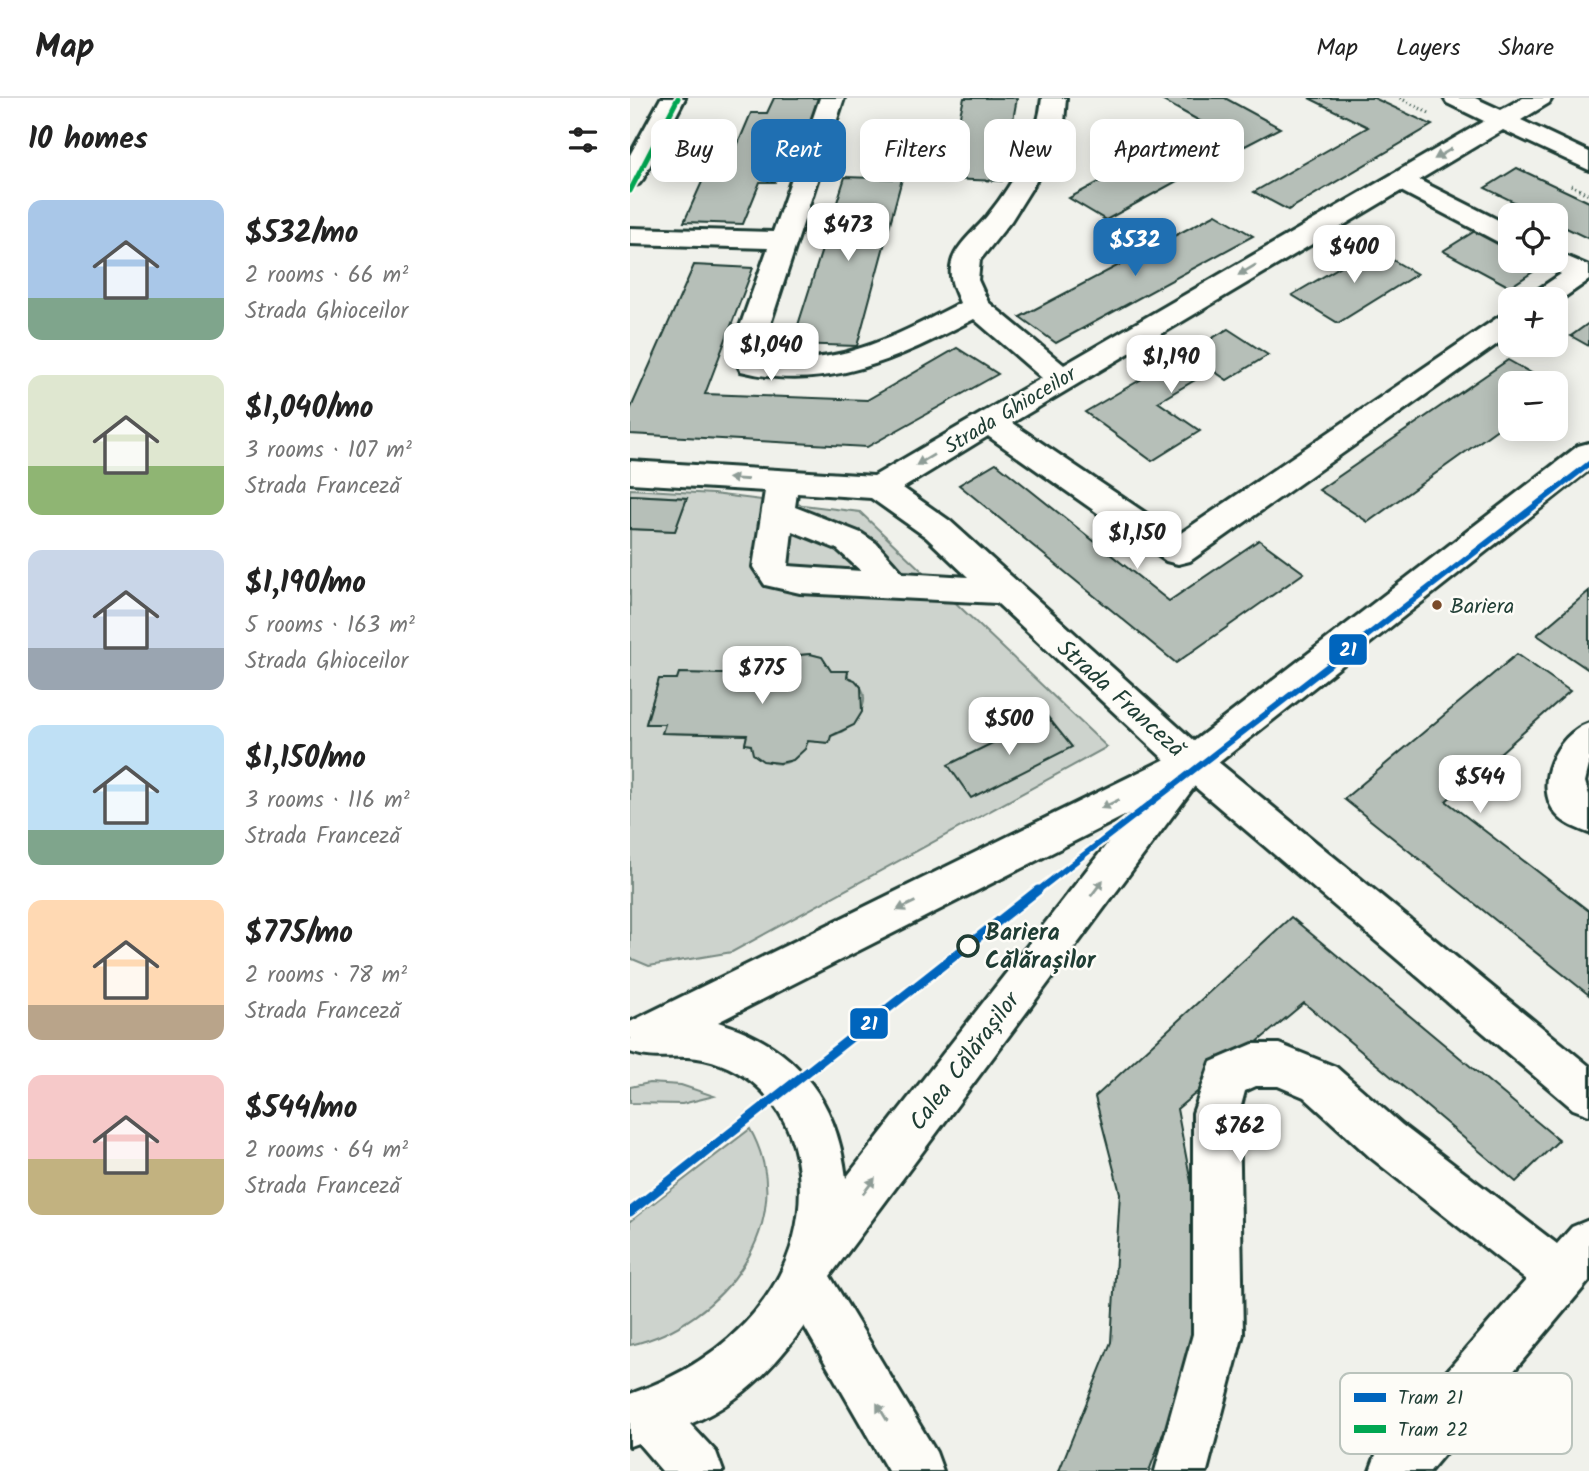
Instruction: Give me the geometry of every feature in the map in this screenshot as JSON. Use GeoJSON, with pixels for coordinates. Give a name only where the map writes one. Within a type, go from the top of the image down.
{"type":"FeatureCollection","features":[{"type":"Feature","properties":{"kind":"street"},"geometry":{"type":"LineString","coordinates":[[630,179],[673,98]]}},
{"type":"Feature","properties":{"kind":"street"},"geometry":{"type":"LineString","coordinates":[[832,98],[746,352],[752,363],[772,369],[816,369],[859,362],[976,306]]}},
{"type":"Feature","properties":{"kind":"street"},"geometry":{"type":"LineString","coordinates":[[1054,98],[1052,124],[1035,162],[1002,215],[966,259],[964,280],[976,306],[1062,379]]}},
{"type":"Feature","properties":{"kind":"street"},"geometry":{"type":"LineString","coordinates":[[1456,98],[1589,162]]}},
{"type":"Feature","properties":{"kind":"street","name":"Strada Ghioceilor"},"geometry":{"type":"LineString","coordinates":[[879,487],[1540,98]]}},
{"type":"Feature","properties":{"kind":"street"},"geometry":{"type":"LineString","coordinates":[[1398,180],[1498,231]]}},
{"type":"Feature","properties":{"kind":"street"},"geometry":{"type":"LineString","coordinates":[[630,236],[782,240]]}},
{"type":"Feature","properties":{"kind":"street"},"geometry":{"type":"LineString","coordinates":[[1561,287],[1581,273],[1568,266]]}},
{"type":"Feature","properties":{"kind":"street"},"geometry":{"type":"LineString","coordinates":[[989,422],[1178,552],[1498,330]]}},
{"type":"Feature","properties":{"kind":"street","name":"Calea Călărașilor"},"geometry":{"type":"LineString","coordinates":[[638,1038],[1193,763],[1589,453]]}},
{"type":"Feature","properties":{"kind":"street"},"geometry":{"type":"LineString","coordinates":[[630,472],[780,497],[879,487]]}},
{"type":"Feature","properties":{"kind":"street","name":"Strada Franceză"},"geometry":{"type":"LineString","coordinates":[[879,487],[938,529],[1193,763],[1589,1094]]}},
{"type":"Feature","properties":{"kind":"street"},"geometry":{"type":"LineString","coordinates":[[780,497],[770,567],[777,576],[800,581],[1004,591]]}},
{"type":"Feature","properties":{"kind":"street"},"geometry":{"type":"LineString","coordinates":[[780,497],[864,552],[892,584]]}},
{"type":"Feature","properties":{"kind":"street"},"geometry":{"type":"LineString","coordinates":[[1589,738],[1570,760],[1564,780],[1570,803],[1589,817]]}},
{"type":"Feature","properties":{"kind":"street","name":"Calea Călărașilor"},"geometry":{"type":"LineString","coordinates":[[809,1270],[1193,763]]}},
{"type":"Feature","properties":{"kind":"street"},"geometry":{"type":"LineString","coordinates":[[638,1038],[694,1037],[738,1050],[776,1073],[790,1087],[812,1122],[824,1165],[825,1211],[809,1270],[778,1324],[741,1364],[698,1395],[640,1418],[698,1471]]}},
{"type":"Feature","properties":{"kind":"street"},"geometry":{"type":"LineString","coordinates":[[1181,1471],[1218,1334],[1216,1113],[1227,1077],[1253,1065],[1279,1065],[1320,1082],[1386,1141],[1575,1260],[1479,1373]]}},
{"type":"Feature","properties":{"kind":"street"},"geometry":{"type":"LineString","coordinates":[[809,1270],[917,1471]]}},
{"type":"Feature","properties":{"kind":"street"},"geometry":{"type":"LineString","coordinates":[[1396,1471],[1410,1454]]}},
{"type":"Feature","properties":{"kind":"shaded area"},"geometry":{"type":"Polygon","coordinates":[[[630,489],[713,494],[860,512],[1107,747],[732,952],[649,966],[630,958],[630,529],[675,531],[687,498],[630,495],[630,489]],[[810,654],[789,656],[776,667],[767,667],[765,675],[679,673],[677,679],[659,679],[646,723],[665,724],[663,733],[747,735],[745,744],[751,745],[763,759],[781,764],[787,762],[795,757],[808,741],[828,743],[831,736],[850,726],[862,708],[862,690],[847,677],[848,671],[831,671],[822,657],[810,654]]]}},
{"type":"Feature","properties":{"kind":"shaded area"},"geometry":{"type":"Polygon","coordinates":[[[649,1083],[681,1085],[714,1096],[682,1104],[630,1103],[630,1087],[649,1083]]]}},
{"type":"Feature","properties":{"kind":"shaded area"},"geometry":{"type":"Polygon","coordinates":[[[750,1129],[764,1164],[766,1199],[759,1233],[744,1264],[722,1292],[695,1316],[664,1334],[630,1345],[630,1221],[750,1129]]]}},
{"type":"Feature","properties":{"kind":"building"},"geometry":{"type":"Polygon","coordinates":[[[774,98],[821,98],[813,119],[751,119],[751,182],[760,182],[743,224],[684,222],[702,182],[737,182],[737,146],[751,113],[767,113],[774,98]]]}},
{"type":"Feature","properties":{"kind":"building"},"geometry":{"type":"Polygon","coordinates":[[[964,98],[1017,98],[1013,119],[984,119],[984,180],[970,180],[970,119],[959,119],[964,98]]]}},
{"type":"Feature","properties":{"kind":"building"},"geometry":{"type":"Polygon","coordinates":[[[1158,98],[1225,98],[1280,128],[1245,146],[1244,119],[1196,119],[1158,98]]]}},
{"type":"Feature","properties":{"kind":"building"},"geometry":{"type":"Polygon","coordinates":[[[1309,98],[1374,98],[1432,125],[1288,210],[1254,192],[1368,127],[1309,98]]]}},
{"type":"Feature","properties":{"kind":"building"},"geometry":{"type":"Polygon","coordinates":[[[1517,168],[1589,202],[1589,239],[1568,229],[1568,203],[1516,203],[1485,188],[1517,168]]]}},
{"type":"Feature","properties":{"kind":"building"},"geometry":{"type":"Polygon","coordinates":[[[846,177],[860,178],[860,182],[901,182],[857,346],[792,344],[846,177]]]}},
{"type":"Feature","properties":{"kind":"building"},"geometry":{"type":"Polygon","coordinates":[[[1099,182],[1175,182],[1106,220],[1069,198],[1099,182]]]}},
{"type":"Feature","properties":{"kind":"building"},"geometry":{"type":"Polygon","coordinates":[[[1216,214],[1253,236],[1056,343],[1020,317],[1216,214]]]}},
{"type":"Feature","properties":{"kind":"building"},"geometry":{"type":"Polygon","coordinates":[[[1475,231],[1498,243],[1498,273],[1531,273],[1510,287],[1443,251],[1475,231]]]}},
{"type":"Feature","properties":{"kind":"building"},"geometry":{"type":"Polygon","coordinates":[[[1372,248],[1417,274],[1338,323],[1292,295],[1372,248]]]}},
{"type":"Feature","properties":{"kind":"building"},"geometry":{"type":"Polygon","coordinates":[[[694,265],[753,268],[705,394],[867,400],[957,348],[998,374],[867,447],[630,434],[630,410],[694,265]]]}},
{"type":"Feature","properties":{"kind":"building"},"geometry":{"type":"Polygon","coordinates":[[[1589,323],[1589,346],[1571,336],[1589,323]]]}},
{"type":"Feature","properties":{"kind":"building"},"geometry":{"type":"Polygon","coordinates":[[[1228,329],[1268,355],[1227,380],[1212,370],[1158,402],[1200,431],[1152,461],[1085,412],[1228,329]]]}},
{"type":"Feature","properties":{"kind":"building"},"geometry":{"type":"Polygon","coordinates":[[[1508,360],[1528,371],[1498,371],[1498,429],[1368,522],[1319,490],[1508,360]]]}},
{"type":"Feature","properties":{"kind":"building"},"geometry":{"type":"Polygon","coordinates":[[[996,463],[1169,601],[1259,540],[1304,573],[1176,663],[959,485],[996,463]]]}},
{"type":"Feature","properties":{"kind":"building"},"geometry":{"type":"Polygon","coordinates":[[[630,495],[687,498],[675,531],[630,529],[630,495]]]}},
{"type":"Feature","properties":{"kind":"building"},"geometry":{"type":"Polygon","coordinates":[[[1589,591],[1589,670],[1537,635],[1589,591]]]}},
{"type":"Feature","properties":{"kind":"building"},"geometry":{"type":"Polygon","coordinates":[[[810,654],[822,657],[831,671],[848,671],[847,677],[855,680],[861,687],[862,712],[854,725],[831,736],[829,743],[808,741],[805,749],[793,760],[780,763],[763,761],[753,754],[751,745],[745,744],[747,735],[662,733],[665,724],[646,724],[659,679],[677,679],[679,673],[765,675],[767,667],[776,667],[789,656],[810,654]]]}},
{"type":"Feature","properties":{"kind":"building"},"geometry":{"type":"Polygon","coordinates":[[[1517,654],[1570,691],[1446,801],[1589,911],[1589,995],[1344,799],[1517,654]]]}},
{"type":"Feature","properties":{"kind":"building"},"geometry":{"type":"Polygon","coordinates":[[[1047,716],[1072,747],[971,798],[948,765],[1047,716]]]}},
{"type":"Feature","properties":{"kind":"building"},"geometry":{"type":"Polygon","coordinates":[[[1291,917],[1559,1140],[1516,1182],[1304,1003],[1177,1109],[1200,1229],[1190,1362],[1149,1471],[1059,1471],[1111,1342],[1120,1193],[1095,1097],[1291,917]]]}},
{"type":"Feature","properties":{"kind":"tram line","name":"22"},"geometry":{"type":"LineString","coordinates":[[630,191],[678,98]]}},
{"type":"Feature","properties":{"kind":"tram line","name":"21"},"geometry":{"type":"LineString","coordinates":[[630,1212],[1104,838],[1589,464]]}},
{"type":"Feature","properties":{"kind":"place","name":"Bariera"},"geometry":{"type":"Point","coordinates":[1437,605]}},
{"type":"Feature","properties":{"kind":"place","name":"Bariera Călărașilor"},"geometry":{"type":"Point","coordinates":[968,946]}}]}
